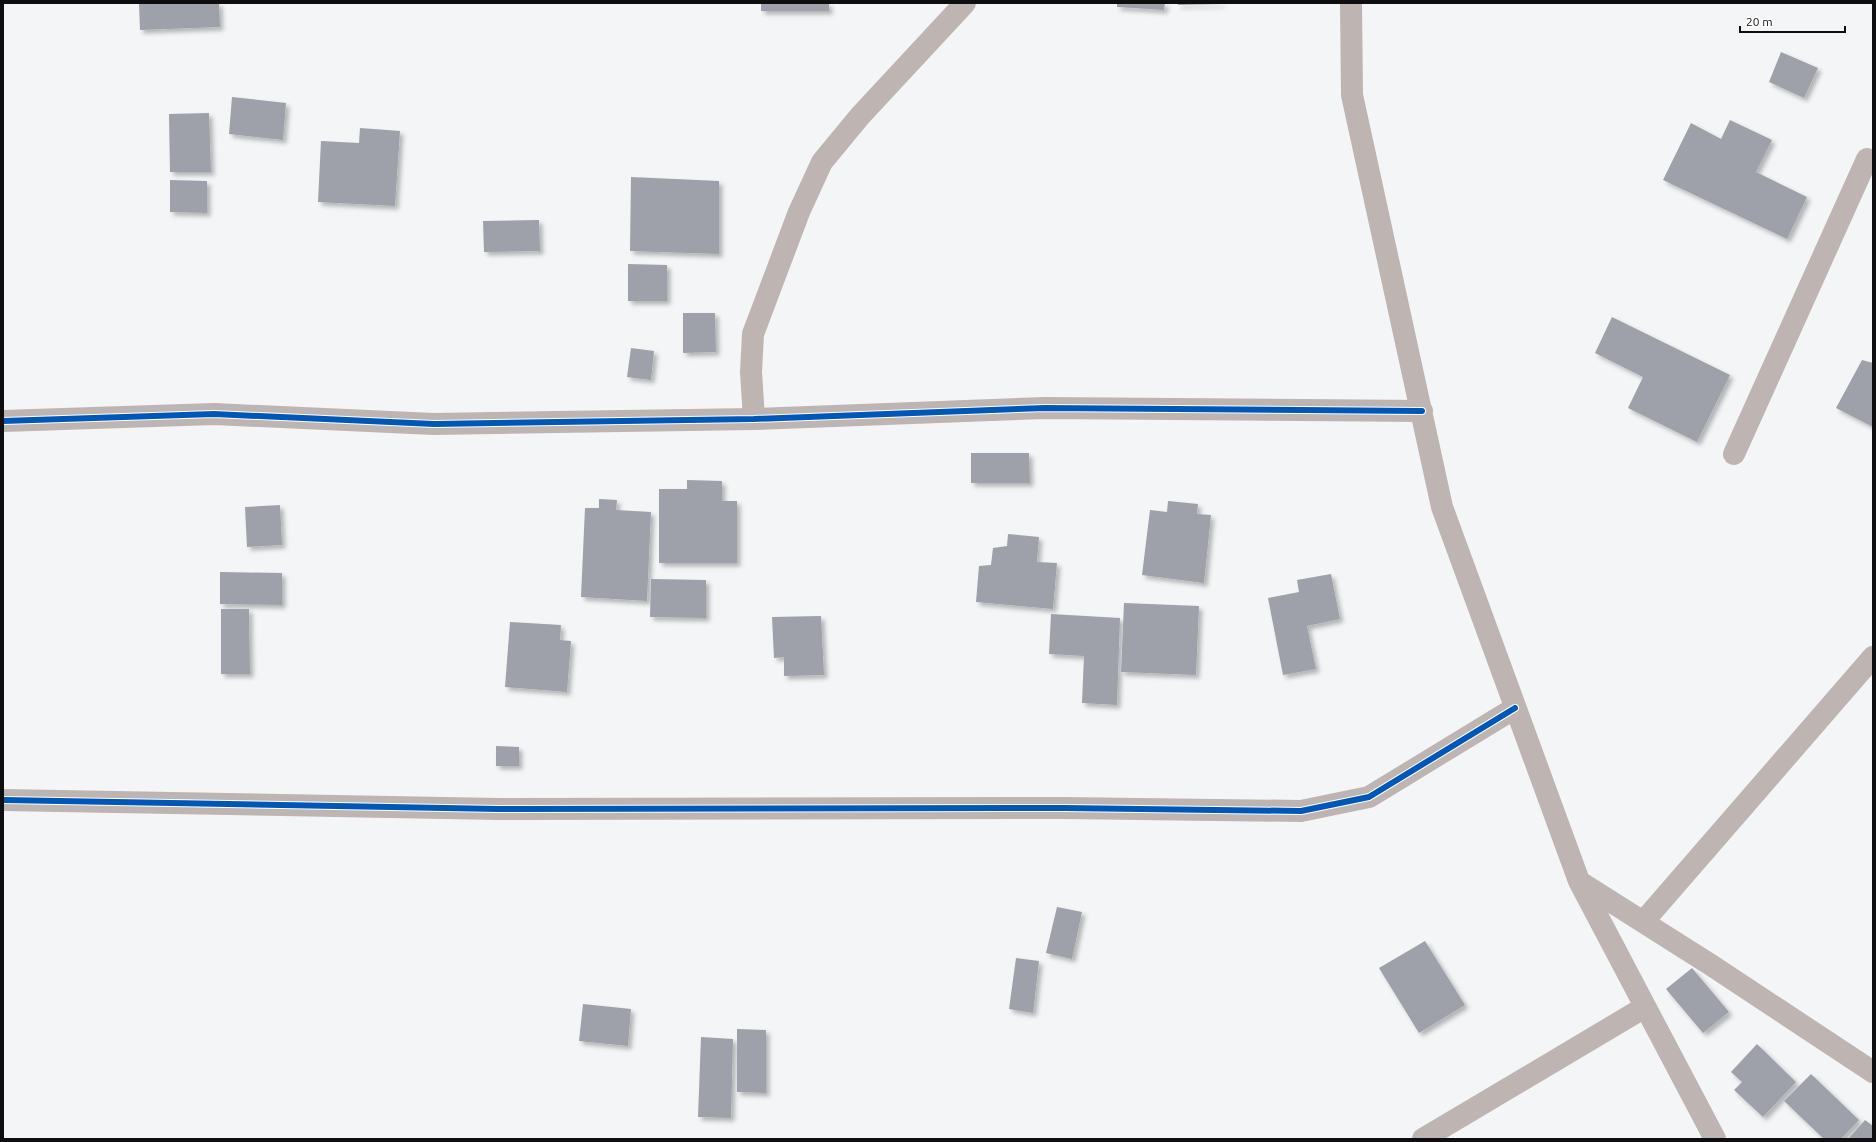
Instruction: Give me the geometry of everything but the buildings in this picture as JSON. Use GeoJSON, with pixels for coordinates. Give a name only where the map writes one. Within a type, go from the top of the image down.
{"type":"FeatureCollection","features":[{"type":"Feature","properties":{"kind":"street"},"geometry":{"type":"LineString","coordinates":[[754,419],[751,372],[753,334],[799,212],[822,162],[860,116],[965,3]]}},
{"type":"Feature","properties":{"kind":"street"},"geometry":{"type":"LineString","coordinates":[[1351,3],[1352,95],[1442,506],[1579,881],[1716,1139]]}},
{"type":"Feature","properties":{"kind":"street"},"geometry":{"type":"LineString","coordinates":[[1734,454],[1871,160]]}},
{"type":"Feature","properties":{"kind":"street"},"geometry":{"type":"LineString","coordinates":[[3,421],[214,414],[434,424],[754,419],[1045,408],[1422,411]]}},
{"type":"Feature","properties":{"kind":"street"},"geometry":{"type":"LineString","coordinates":[[1643,922],[1873,657]]}},
{"type":"Feature","properties":{"kind":"street"},"geometry":{"type":"LineString","coordinates":[[3,800],[499,809],[1072,808],[1301,810],[1369,797],[1515,708]]}},
{"type":"Feature","properties":{"kind":"street"},"geometry":{"type":"LineString","coordinates":[[1579,881],[1873,1072]]}},
{"type":"Feature","properties":{"kind":"street"},"geometry":{"type":"LineString","coordinates":[[1423,1139],[1645,1007]]}},
{"type":"Feature","properties":{"kind":"cycle path"},"geometry":{"type":"LineString","coordinates":[[3,421],[214,414],[434,424],[754,419],[1045,408],[1422,411]]}},
{"type":"Feature","properties":{"kind":"cycle path"},"geometry":{"type":"LineString","coordinates":[[3,800],[499,809],[1064,808],[1301,811],[1369,797],[1515,708]]}}]}
